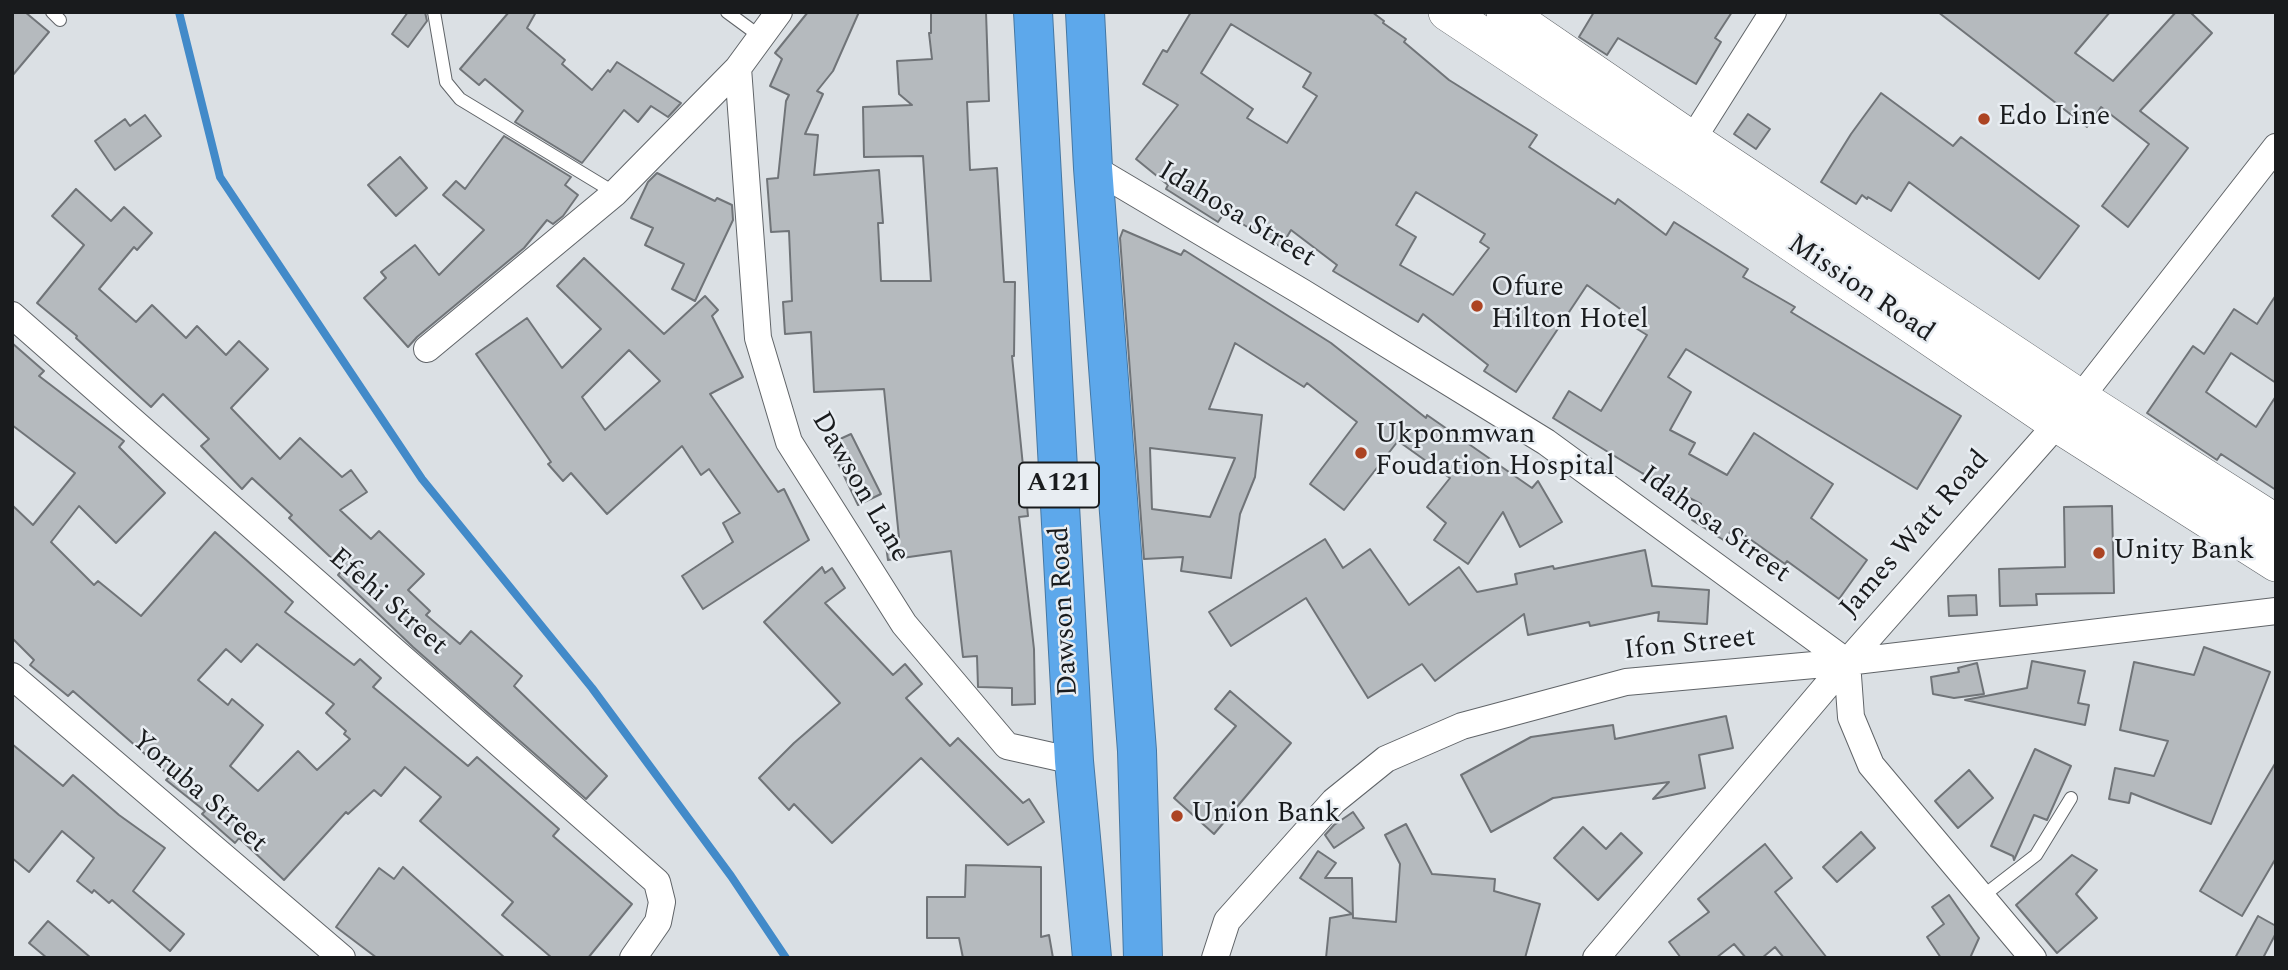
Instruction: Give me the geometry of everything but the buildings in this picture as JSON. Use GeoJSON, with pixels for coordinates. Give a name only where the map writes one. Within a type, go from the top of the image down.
{"type":"FeatureCollection","features":[{"type":"Feature","properties":{"kind":"highway","name":"Dawson Road"},"geometry":{"type":"LineString","coordinates":[[1033,12],[1074,761],[1092,958]]}},
{"type":"Feature","properties":{"kind":"highway","name":"Dawson Road"},"geometry":{"type":"LineString","coordinates":[[1085,12],[1136,751],[1143,958]]}},
{"type":"Feature","properties":{"kind":"street"},"geometry":{"type":"LineString","coordinates":[[427,349],[615,193],[738,68],[779,12]]}},
{"type":"Feature","properties":{"kind":"street","name":"Mission Road"},"geometry":{"type":"LineString","coordinates":[[1447,12],[1700,181],[2068,411],[2276,523]]}},
{"type":"Feature","properties":{"kind":"street","name":"Mission Road"},"geometry":{"type":"LineString","coordinates":[[1505,12],[1692,141],[2276,563]]}},
{"type":"Feature","properties":{"kind":"street"},"geometry":{"type":"LineString","coordinates":[[1692,141],[1773,12]]}},
{"type":"Feature","properties":{"kind":"street","name":"Dawson Lane"},"geometry":{"type":"LineString","coordinates":[[738,68],[758,338],[789,442],[904,624],[1007,746],[1074,761]]}},
{"type":"Feature","properties":{"kind":"street","name":"James Watt Road"},"geometry":{"type":"LineString","coordinates":[[1596,958],[1847,662],[2068,411],[2276,147]]}},
{"type":"Feature","properties":{"kind":"street","name":"Idahosa Street"},"geometry":{"type":"LineString","coordinates":[[1094,168],[1546,442],[1847,662]]}},
{"type":"Feature","properties":{"kind":"street","name":"Efehi Street"},"geometry":{"type":"LineString","coordinates":[[12,315],[657,882],[662,902],[658,922],[633,958]]}},
{"type":"Feature","properties":{"kind":"street","name":"Ifon Street"},"geometry":{"type":"LineString","coordinates":[[1215,958],[1227,921],[1334,801],[1386,760],[1462,726],[1626,682],[1847,662],[2276,611]]}},
{"type":"Feature","properties":{"kind":"street"},"geometry":{"type":"LineString","coordinates":[[1847,662],[1851,717],[1871,765],[2033,958]]}},
{"type":"Feature","properties":{"kind":"street","name":"Yoruba Street"},"geometry":{"type":"LineString","coordinates":[[12,676],[342,958]]}},
{"type":"Feature","properties":{"kind":"lane"},"geometry":{"type":"LineString","coordinates":[[434,12],[446,82],[460,99],[615,193]]}},
{"type":"Feature","properties":{"kind":"lane"},"geometry":{"type":"LineString","coordinates":[[727,12],[761,37]]}},
{"type":"Feature","properties":{"kind":"lane"},"geometry":{"type":"LineString","coordinates":[[1983,896],[2036,855],[2071,798]]}},
{"type":"Feature","properties":{"kind":"waterway"},"geometry":{"type":"LineString","coordinates":[[179,12],[220,177],[422,479],[592,688],[731,876],[786,958]]}},
{"type":"Feature","properties":{"kind":"place","name":"Edo Line"},"geometry":{"type":"Point","coordinates":[1984,119]}},
{"type":"Feature","properties":{"kind":"place","name":"Ofure Hilton Hotel"},"geometry":{"type":"Point","coordinates":[1477,306]}},
{"type":"Feature","properties":{"kind":"place","name":"Ukponmwan Foudation Hospital"},"geometry":{"type":"Point","coordinates":[1361,453]}},
{"type":"Feature","properties":{"kind":"place","name":"Unity Bank"},"geometry":{"type":"Point","coordinates":[2099,553]}},
{"type":"Feature","properties":{"kind":"place","name":"Union Bank"},"geometry":{"type":"Point","coordinates":[1177,816]}}]}
